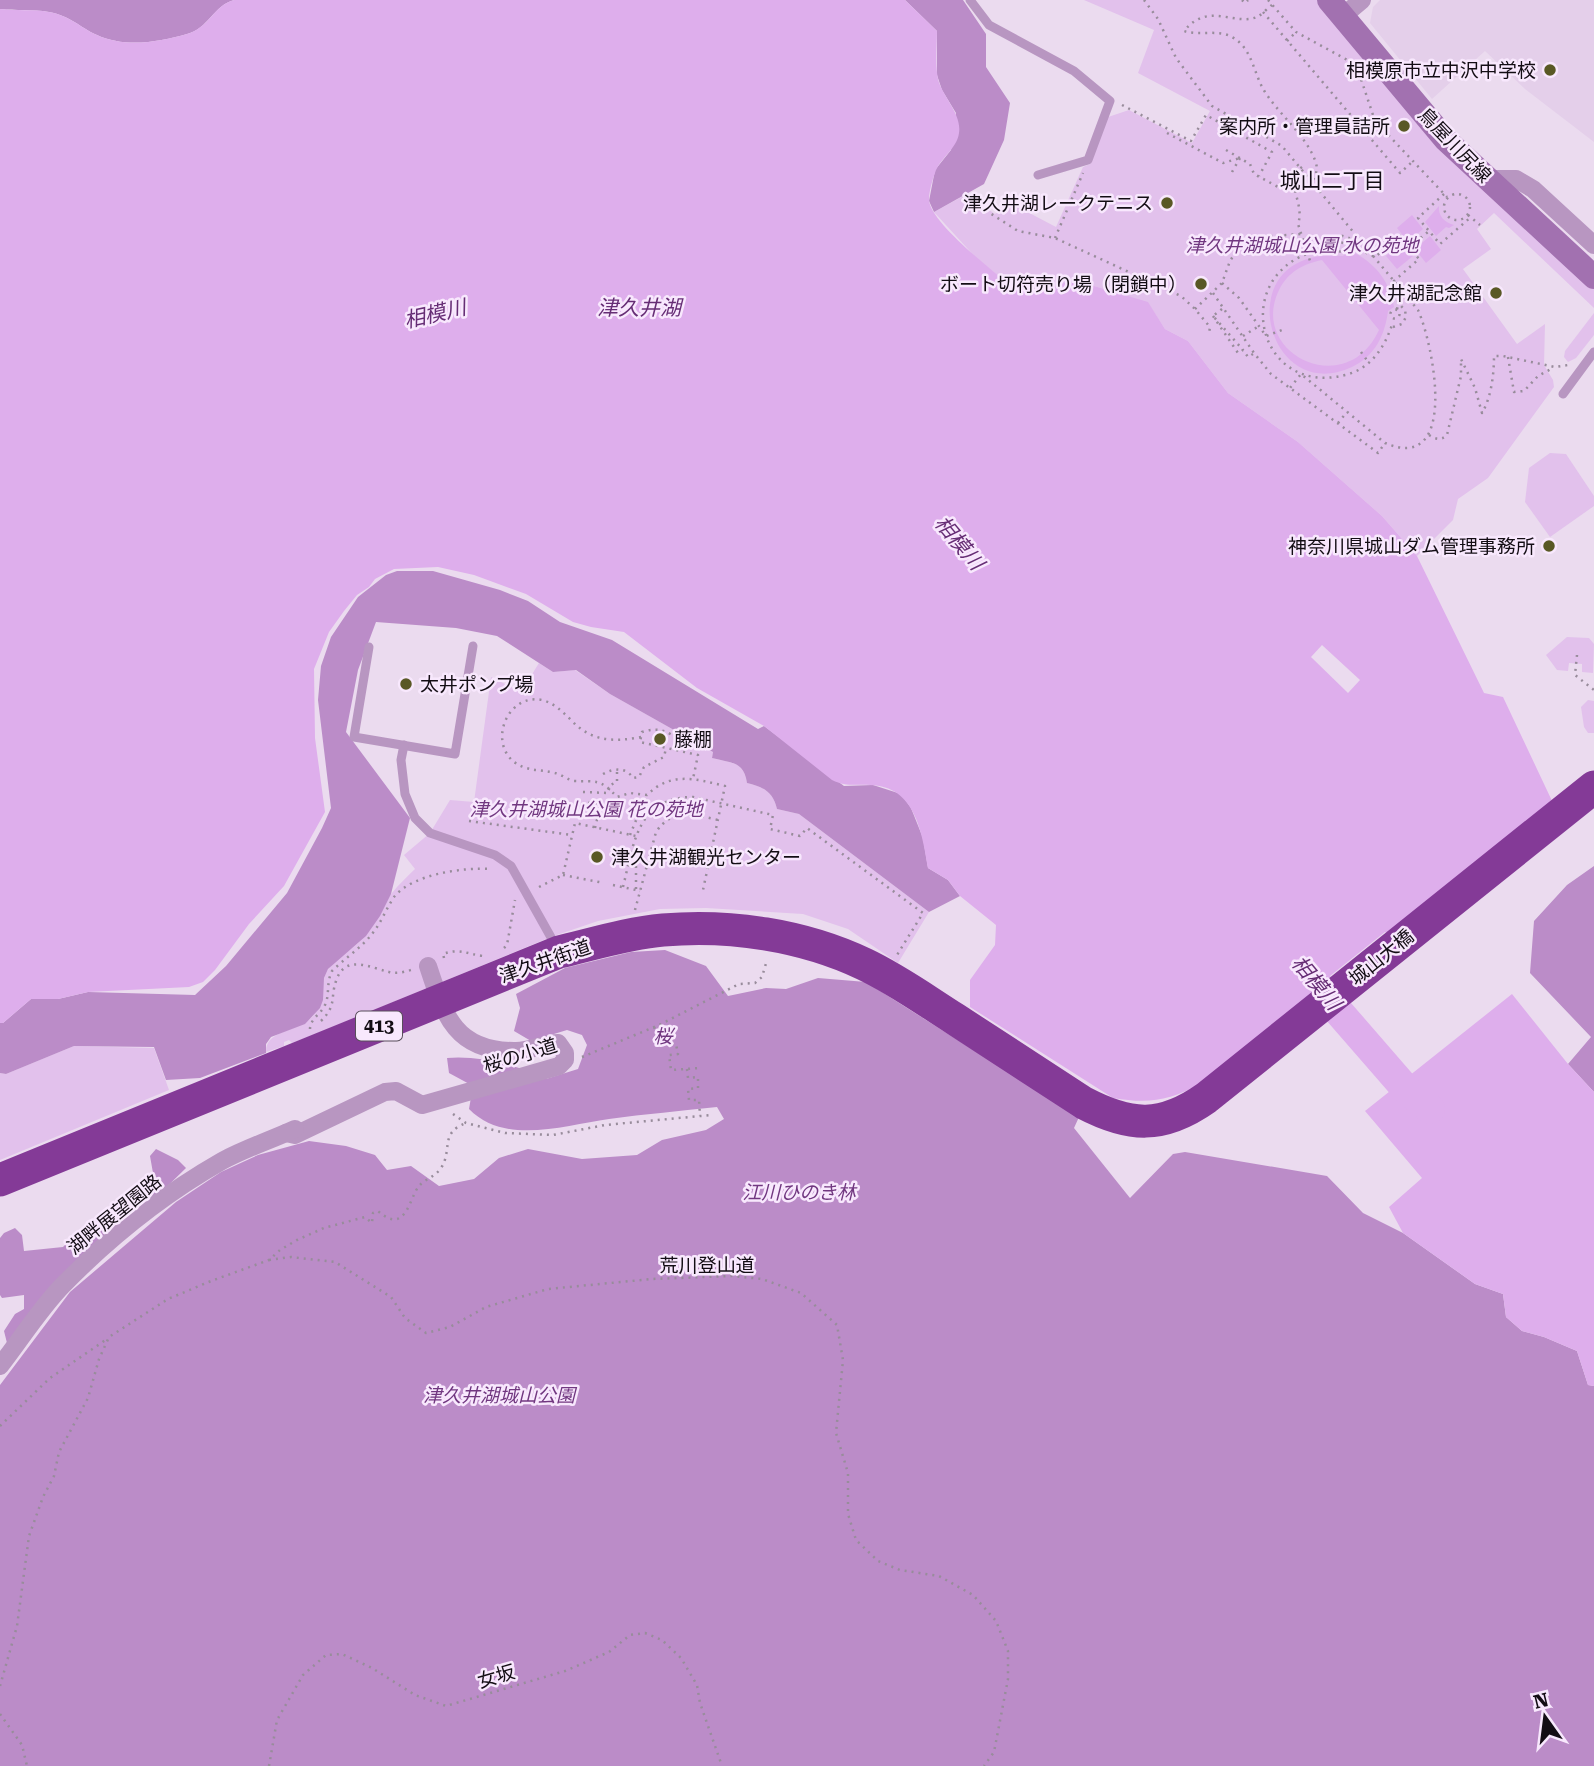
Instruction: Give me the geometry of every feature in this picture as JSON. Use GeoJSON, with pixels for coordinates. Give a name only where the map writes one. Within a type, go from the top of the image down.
{"type":"FeatureCollection","features":[{"type":"Feature","properties":{"kind":"highway","name":"城山大橋"},"geometry":{"type":"LineString","coordinates":[[1084,1103],[1108,1116],[1142,1121],[1160,1120],[1192,1107],[1594,787]]}},
{"type":"Feature","properties":{"kind":"highway","name":"津久井街道"},"geometry":{"type":"LineString","coordinates":[[0,1180],[559,953],[616,938],[662,930],[705,928],[772,935],[862,963],[1084,1103]]}},
{"type":"Feature","properties":{"kind":"main road","name":"鳥屋川尻線"},"geometry":{"type":"LineString","coordinates":[[1336,8],[1433,126],[1594,277]]}},
{"type":"Feature","properties":{"kind":"street"},"geometry":{"type":"LineString","coordinates":[[1336,8],[1362,0]]}},
{"type":"Feature","properties":{"kind":"street"},"geometry":{"type":"LineString","coordinates":[[1487,179],[1516,179],[1533,189],[1594,245]]}},
{"type":"Feature","properties":{"kind":"street"},"geometry":{"type":"LineString","coordinates":[[430,971],[448,1019],[457,1032],[472,1042],[514,1051],[558,1043],[565,1053],[565,1060],[559,1066]]}},
{"type":"Feature","properties":{"kind":"street","name":"桜の小道"},"geometry":{"type":"LineString","coordinates":[[375,1096],[396,1091],[422,1105],[559,1066]]}},
{"type":"Feature","properties":{"kind":"street","name":"湖畔展望園路"},"geometry":{"type":"LineString","coordinates":[[0,1366],[31,1323],[63,1286],[138,1219],[183,1185],[265,1140],[286,1133],[295,1135],[375,1096]]}},
{"type":"Feature","properties":{"kind":"lane"},"geometry":{"type":"LineString","coordinates":[[970,0],[989,25],[1074,71],[1110,101],[1088,160],[1038,175]]}},
{"type":"Feature","properties":{"kind":"lane"},"geometry":{"type":"LineString","coordinates":[[1563,394],[1594,352]]}},
{"type":"Feature","properties":{"kind":"lane"},"geometry":{"type":"LineString","coordinates":[[369,647],[354,737],[455,754],[473,646]]}},
{"type":"Feature","properties":{"kind":"lane"},"geometry":{"type":"LineString","coordinates":[[404,745],[401,760],[405,794],[415,818],[430,833],[503,859],[511,866],[521,893],[559,953]]}},
{"type":"Feature","properties":{"kind":"path"},"geometry":{"type":"LineString","coordinates":[[1144,0],[1158,19],[1176,58],[1212,106],[1282,146],[1313,180],[1418,310],[1424,322],[1436,400],[1434,423],[1429,435],[1415,445],[1405,448],[1385,443],[1277,356],[1239,298],[1222,282]]}},
{"type":"Feature","properties":{"kind":"path"},"geometry":{"type":"LineString","coordinates":[[1242,0],[1245,3],[1248,0]]}},
{"type":"Feature","properties":{"kind":"path"},"geometry":{"type":"LineString","coordinates":[[1268,0],[1296,32],[1351,62],[1358,70],[1375,121],[1446,196]]}},
{"type":"Feature","properties":{"kind":"path"},"geometry":{"type":"LineString","coordinates":[[1272,5],[1248,18],[1209,16],[1191,23],[1184,31],[1230,35],[1243,45],[1266,95],[1308,147],[1316,162],[1318,170],[1313,180]]}},
{"type":"Feature","properties":{"kind":"path"},"geometry":{"type":"LineString","coordinates":[[1263,12],[1400,173],[1413,162]]}},
{"type":"Feature","properties":{"kind":"path"},"geometry":{"type":"LineString","coordinates":[[1287,41],[1296,32]]}},
{"type":"Feature","properties":{"kind":"path"},"geometry":{"type":"LineString","coordinates":[[1130,108],[1191,141],[1206,115],[1272,152],[1259,176]]}},
{"type":"Feature","properties":{"kind":"path"},"geometry":{"type":"LineString","coordinates":[[1363,131],[1375,121]]}},
{"type":"Feature","properties":{"kind":"path"},"geometry":{"type":"LineString","coordinates":[[1167,133],[1223,163],[1240,158]]}},
{"type":"Feature","properties":{"kind":"path"},"geometry":{"type":"LineString","coordinates":[[1226,150],[1250,164],[1254,173],[1280,188],[1291,171],[1294,173],[1302,167]]}},
{"type":"Feature","properties":{"kind":"path"},"geometry":{"type":"LineString","coordinates":[[1232,172],[1240,158]]}},
{"type":"Feature","properties":{"kind":"path"},"geometry":{"type":"LineString","coordinates":[[1055,238],[1088,160]]}},
{"type":"Feature","properties":{"kind":"path"},"geometry":{"type":"LineString","coordinates":[[1294,173],[1292,184],[1302,214],[1298,224],[1311,261]]}},
{"type":"Feature","properties":{"kind":"path"},"geometry":{"type":"LineString","coordinates":[[1460,194],[1467,198],[1469,216],[1440,244],[1418,218],[1446,196],[1460,194]]}},
{"type":"Feature","properties":{"kind":"path"},"geometry":{"type":"LineString","coordinates":[[1446,196],[1444,210],[1448,217],[1456,220],[1469,216]]}},
{"type":"Feature","properties":{"kind":"path"},"geometry":{"type":"LineString","coordinates":[[968,199],[1018,231],[1055,238],[1181,296],[1210,327],[1209,333]]}},
{"type":"Feature","properties":{"kind":"path"},"geometry":{"type":"LineString","coordinates":[[1469,216],[1480,225]]}},
{"type":"Feature","properties":{"kind":"path"},"geometry":{"type":"LineString","coordinates":[[1410,248],[1429,231]]}},
{"type":"Feature","properties":{"kind":"path"},"geometry":{"type":"LineString","coordinates":[[1195,309],[1222,282],[1230,261],[1241,244],[1257,237],[1301,234]]}},
{"type":"Feature","properties":{"kind":"path"},"geometry":{"type":"LineString","coordinates":[[1266,336],[1263,303],[1270,284],[1281,268],[1307,253],[1331,248],[1333,238],[1339,235],[1349,238],[1352,246]]}},
{"type":"Feature","properties":{"kind":"path"},"geometry":{"type":"LineString","coordinates":[[1375,257],[1400,236],[1410,248],[1419,260],[1394,281]]}},
{"type":"Feature","properties":{"kind":"path"},"geometry":{"type":"LineString","coordinates":[[1346,247],[1352,246],[1375,257]]}},
{"type":"Feature","properties":{"kind":"path"},"geometry":{"type":"LineString","coordinates":[[1394,281],[1397,310]]}},
{"type":"Feature","properties":{"kind":"path"},"geometry":{"type":"LineString","coordinates":[[1213,293],[1271,374],[1378,453],[1385,443]]}},
{"type":"Feature","properties":{"kind":"path"},"geometry":{"type":"LineString","coordinates":[[1301,374],[1314,378],[1335,378],[1354,373],[1369,363],[1385,343],[1392,325],[1402,324],[1406,317],[1405,310],[1398,303]]}},
{"type":"Feature","properties":{"kind":"path"},"geometry":{"type":"LineString","coordinates":[[1223,309],[1213,316],[1248,357],[1254,353]]}},
{"type":"Feature","properties":{"kind":"path"},"geometry":{"type":"LineString","coordinates":[[1242,336],[1259,326]]}},
{"type":"Feature","properties":{"kind":"path"},"geometry":{"type":"LineString","coordinates":[[1266,336],[1282,330]]}},
{"type":"Feature","properties":{"kind":"path"},"geometry":{"type":"LineString","coordinates":[[1361,353],[1369,363]]}},
{"type":"Feature","properties":{"kind":"path"},"geometry":{"type":"LineString","coordinates":[[1429,435],[1438,439],[1447,435],[1461,376],[1461,359],[1475,388],[1483,414],[1494,371],[1494,356],[1544,365]]}},
{"type":"Feature","properties":{"kind":"path"},"geometry":{"type":"LineString","coordinates":[[1508,357],[1514,392],[1524,391],[1538,376],[1555,367]]}},
{"type":"Feature","properties":{"kind":"path"},"geometry":{"type":"LineString","coordinates":[[1290,388],[1301,374]]}},
{"type":"Feature","properties":{"kind":"path"},"geometry":{"type":"LineString","coordinates":[[1338,423],[1347,412]]}},
{"type":"Feature","properties":{"kind":"path"},"geometry":{"type":"LineString","coordinates":[[1577,655],[1575,675],[1594,690]]}},
{"type":"Feature","properties":{"kind":"path"},"geometry":{"type":"LineString","coordinates":[[641,737],[616,740],[595,737],[583,731],[555,706],[537,700],[519,704],[505,721],[502,743],[514,762],[530,770],[554,772],[573,781],[589,779],[609,789],[617,797],[631,793],[647,795],[670,780],[693,779],[726,786],[703,890],[706,891]]}},
{"type":"Feature","properties":{"kind":"path"},"geometry":{"type":"LineString","coordinates":[[677,751],[679,741],[673,734],[652,729],[642,732],[640,742],[677,751],[698,755],[693,779]]}},
{"type":"Feature","properties":{"kind":"path"},"geometry":{"type":"LineString","coordinates":[[603,774],[617,769],[625,771],[633,778],[639,777],[644,767],[664,757],[666,748]]}},
{"type":"Feature","properties":{"kind":"path"},"geometry":{"type":"LineString","coordinates":[[588,802],[584,792],[608,793],[613,782],[617,782],[617,769]]}},
{"type":"Feature","properties":{"kind":"path"},"geometry":{"type":"LineString","coordinates":[[624,887],[636,836],[645,818],[652,810],[670,799],[693,797],[773,814],[770,829],[800,836],[807,828],[923,913],[894,960]]}},
{"type":"Feature","properties":{"kind":"path"},"geometry":{"type":"LineString","coordinates":[[595,828],[601,803]]}},
{"type":"Feature","properties":{"kind":"path"},"geometry":{"type":"LineString","coordinates":[[581,804],[601,803],[619,813]]}},
{"type":"Feature","properties":{"kind":"path"},"geometry":{"type":"LineString","coordinates":[[634,917],[638,890],[656,832],[669,818],[686,813],[718,820]]}},
{"type":"Feature","properties":{"kind":"path"},"geometry":{"type":"LineString","coordinates":[[630,835],[637,815]]}},
{"type":"Feature","properties":{"kind":"path"},"geometry":{"type":"LineString","coordinates":[[469,821],[572,835]]}},
{"type":"Feature","properties":{"kind":"path"},"geometry":{"type":"LineString","coordinates":[[563,875],[575,823],[636,836]]}},
{"type":"Feature","properties":{"kind":"path"},"geometry":{"type":"LineString","coordinates":[[631,856],[648,860]]}},
{"type":"Feature","properties":{"kind":"path"},"geometry":{"type":"LineString","coordinates":[[636,857],[638,890]]}},
{"type":"Feature","properties":{"kind":"path"},"geometry":{"type":"LineString","coordinates":[[309,1026],[326,1004],[328,978],[332,971],[370,937],[396,896],[405,887],[450,872],[478,868],[499,870]]}},
{"type":"Feature","properties":{"kind":"path"},"geometry":{"type":"LineString","coordinates":[[502,950],[507,944],[521,893],[563,875],[604,883]]}},
{"type":"Feature","properties":{"kind":"path"},"geometry":{"type":"LineString","coordinates":[[613,885],[638,890]]}},
{"type":"Feature","properties":{"kind":"path"},"geometry":{"type":"LineString","coordinates":[[443,954],[463,950],[484,957]]}},
{"type":"Feature","properties":{"kind":"path","name":"桜の小道"},"geometry":{"type":"LineString","coordinates":[[559,1066],[654,1027],[739,984],[759,981],[767,960]]}},
{"type":"Feature","properties":{"kind":"path"},"geometry":{"type":"LineString","coordinates":[[305,1031],[328,1014],[334,1001],[338,976],[355,964],[368,965],[392,973],[430,971]]}},
{"type":"Feature","properties":{"kind":"path"},"geometry":{"type":"LineString","coordinates":[[654,1027],[661,1043],[676,1044],[678,1054],[669,1055],[671,1070],[699,1069]]}},
{"type":"Feature","properties":{"kind":"path"},"geometry":{"type":"LineString","coordinates":[[688,1069],[688,1078],[698,1077],[698,1088],[688,1088],[689,1100],[699,1100],[700,1116]]}},
{"type":"Feature","properties":{"kind":"path"},"geometry":{"type":"LineString","coordinates":[[0,1426],[50,1378],[168,1299],[269,1260],[297,1240],[324,1228],[365,1217],[372,1223],[373,1213],[378,1211],[390,1217],[408,1212],[419,1186],[442,1166],[451,1133],[466,1124],[505,1133],[553,1135],[605,1125],[711,1115]]}},
{"type":"Feature","properties":{"kind":"path","name":"荒川登山道"},"geometry":{"type":"LineString","coordinates":[[269,1260],[291,1257],[335,1262],[391,1297],[405,1318],[426,1333],[450,1327],[486,1307],[548,1289],[652,1279],[732,1276],[762,1279],[801,1293],[837,1325],[843,1360],[836,1433],[848,1472],[848,1514],[856,1540],[878,1562],[900,1570],[939,1576],[973,1595],[996,1622],[1008,1651],[1008,1679],[994,1752],[984,1766]]}},
{"type":"Feature","properties":{"kind":"path"},"geometry":{"type":"LineString","coordinates":[[0,1686],[17,1626],[29,1536],[54,1476],[59,1452],[88,1398],[99,1359],[109,1338]]}},
{"type":"Feature","properties":{"kind":"path","name":"女坂"},"geometry":{"type":"LineString","coordinates":[[269,1766],[277,1720],[303,1675],[326,1655],[342,1654],[372,1668],[415,1695],[446,1706],[565,1671],[609,1652],[630,1635],[645,1633],[662,1640],[681,1658],[698,1685],[700,1703],[722,1766]]}},
{"type":"Feature","properties":{"kind":"path"},"geometry":{"type":"LineString","coordinates":[[0,1714],[22,1745],[27,1766]]}},
{"type":"Feature","properties":{"kind":"shaded area","name":"相模原市立中沢中学校"},"geometry":{"type":"Polygon","coordinates":[[[1380,0],[1594,0],[1594,142],[1525,89],[1485,51],[1432,99],[1370,23],[1373,7],[1380,0]]]}},
{"type":"Feature","properties":{"kind":"green space"},"geometry":{"type":"Polygon","coordinates":[[[0,0],[234,0],[187,34],[130,43],[97,35],[57,14],[0,9],[0,0]]]}},
{"type":"Feature","properties":{"kind":"green space"},"geometry":{"type":"Polygon","coordinates":[[[905,0],[963,0],[986,34],[986,67],[1010,103],[1004,140],[984,184],[934,212],[929,201],[935,170],[951,150],[956,113],[942,90],[937,75],[937,31],[905,0]]]}},
{"type":"Feature","properties":{"kind":"green space","name":"津久井湖城山公園 水の苑地"},"geometry":{"type":"Polygon","coordinates":[[[1084,0],[1322,0],[1594,289],[1594,308],[1494,213],[1477,229],[1491,249],[1463,269],[1517,344],[1545,324],[1544,365],[1554,387],[1488,478],[1458,499],[1453,520],[1417,556],[1382,516],[1298,442],[1228,393],[1188,341],[1165,329],[1148,303],[1075,280],[1043,289],[1018,291],[977,259],[934,212],[967,194],[995,214],[1012,204],[1056,227],[1083,167],[1090,164],[1108,117],[1129,110],[1192,143],[1210,111],[1138,73],[1154,30],[1084,0]]]}},
{"type":"Feature","properties":{"kind":"green space"},"geometry":{"type":"Polygon","coordinates":[[[1594,313],[1594,335],[1576,358],[1568,362],[1564,357],[1565,351],[1594,313]]]}},
{"type":"Feature","properties":{"kind":"green space"},"geometry":{"type":"Polygon","coordinates":[[[1550,453],[1566,454],[1594,496],[1594,506],[1550,537],[1525,502],[1529,468],[1550,453]]]}},
{"type":"Feature","properties":{"kind":"green space"},"geometry":{"type":"Polygon","coordinates":[[[397,571],[433,571],[528,601],[560,622],[612,640],[758,729],[764,726],[844,786],[873,785],[901,794],[911,808],[923,838],[928,868],[948,880],[960,896],[929,912],[799,814],[777,809],[767,791],[747,783],[740,767],[712,758],[713,752],[610,694],[576,670],[553,672],[497,636],[456,628],[376,622],[358,670],[346,732],[410,818],[391,894],[366,936],[328,969],[324,978],[320,1008],[305,1024],[271,1037],[266,1044],[266,1053],[200,1078],[166,1080],[154,1047],[74,1046],[6,1074],[0,1073],[0,1023],[31,999],[58,999],[88,992],[195,995],[226,966],[287,893],[331,808],[318,700],[321,666],[331,637],[358,597],[386,575],[397,571]]]}},
{"type":"Feature","properties":{"kind":"green space"},"geometry":{"type":"Polygon","coordinates":[[[1567,637],[1589,638],[1594,644],[1593,673],[1582,672],[1582,664],[1569,663],[1568,671],[1557,670],[1546,655],[1567,637]]]}},
{"type":"Feature","properties":{"kind":"green space","name":"津久井湖城山公園 花の苑地"},"geometry":{"type":"Polygon","coordinates":[[[539,663],[553,672],[575,670],[610,694],[713,752],[712,758],[740,767],[747,783],[767,791],[777,809],[799,814],[929,912],[898,963],[848,929],[803,914],[706,908],[660,909],[598,921],[551,937],[313,1035],[292,1043],[289,1040],[284,1042],[284,1046],[266,1052],[271,1039],[299,1026],[318,1010],[327,971],[367,934],[388,898],[415,869],[404,855],[430,833],[450,800],[474,802],[491,677],[521,692],[539,663]]]}},
{"type":"Feature","properties":{"kind":"green space"},"geometry":{"type":"Polygon","coordinates":[[[1588,700],[1594,701],[1594,733],[1588,733],[1584,727],[1581,707],[1588,700]]]}},
{"type":"Feature","properties":{"kind":"green space"},"geometry":{"type":"Polygon","coordinates":[[[1594,866],[1594,1092],[1568,1064],[1591,1037],[1530,973],[1534,921],[1567,885],[1594,866]]]}},
{"type":"Feature","properties":{"kind":"green space"},"geometry":{"type":"Polygon","coordinates":[[[665,950],[706,966],[728,996],[766,988],[786,989],[818,978],[866,982],[1079,1117],[1074,1128],[1130,1198],[1173,1154],[1185,1152],[1327,1176],[1363,1213],[1403,1233],[1475,1284],[1503,1294],[1506,1317],[1522,1331],[1577,1351],[1588,1385],[1594,1386],[1594,1766],[0,1766],[0,1385],[70,1292],[176,1202],[221,1172],[258,1155],[309,1141],[346,1146],[375,1155],[387,1170],[411,1166],[439,1186],[474,1179],[499,1158],[528,1149],[582,1159],[637,1155],[662,1140],[706,1130],[724,1119],[717,1107],[536,1130],[500,1127],[469,1109],[473,1086],[449,1073],[447,1058],[459,1057],[498,1062],[546,1079],[578,1069],[587,1045],[582,1035],[567,1030],[531,1041],[514,1031],[520,1008],[516,994],[565,968],[631,952],[665,950]]]}},
{"type":"Feature","properties":{"kind":"green space"},"geometry":{"type":"Polygon","coordinates":[[[74,1046],[154,1048],[169,1090],[0,1160],[0,1073],[6,1074],[74,1046]]]}},
{"type":"Feature","properties":{"kind":"green space"},"geometry":{"type":"Polygon","coordinates":[[[156,1149],[178,1160],[186,1168],[7,1343],[4,1331],[15,1314],[24,1309],[24,1295],[2,1298],[0,1295],[0,1238],[15,1228],[22,1235],[24,1251],[63,1247],[85,1225],[105,1212],[128,1204],[146,1190],[153,1173],[150,1156],[156,1149]]]}},
{"type":"Feature","properties":{"kind":"water","name":"津久井湖"},"geometry":{"type":"Polygon","coordinates":[[[234,0],[905,0],[937,31],[938,79],[958,119],[958,139],[937,168],[930,190],[932,210],[941,222],[1018,291],[1043,289],[1074,280],[1148,302],[1165,329],[1188,341],[1228,393],[1298,442],[1382,516],[1417,556],[1484,693],[1503,697],[1553,803],[1388,934],[1385,932],[1330,976],[1332,979],[1200,1084],[1158,1100],[1113,1098],[970,1007],[970,980],[995,945],[996,925],[960,896],[948,880],[928,868],[914,813],[897,793],[885,787],[846,784],[832,780],[764,726],[697,688],[624,632],[573,622],[526,594],[474,575],[438,567],[394,569],[375,579],[344,611],[329,632],[314,669],[315,738],[325,812],[284,886],[249,924],[215,970],[203,982],[189,987],[88,992],[58,999],[31,999],[0,1023],[0,9],[49,12],[63,16],[108,39],[130,43],[165,39],[195,31],[221,7],[234,0]]]}},
{"type":"Feature","properties":{"kind":"water"},"geometry":{"type":"Polygon","coordinates":[[[1439,206],[1442,218],[1454,225],[1446,227],[1436,236],[1425,222],[1439,206]]]}},
{"type":"Feature","properties":{"kind":"water"},"geometry":{"type":"Polygon","coordinates":[[[1412,215],[1423,229],[1408,242],[1397,228],[1412,215]]]}},
{"type":"Feature","properties":{"kind":"water"},"geometry":{"type":"Polygon","coordinates":[[[1430,236],[1441,250],[1426,263],[1415,249],[1430,236]]]}},
{"type":"Feature","properties":{"kind":"water"},"geometry":{"type":"Polygon","coordinates":[[[1402,243],[1413,256],[1397,269],[1386,256],[1402,243]]]}},
{"type":"Feature","properties":{"kind":"water"},"geometry":{"type":"Polygon","coordinates":[[[1349,250],[1379,272],[1392,297],[1394,307],[1388,311],[1378,344],[1367,357],[1352,367],[1322,374],[1297,365],[1280,347],[1271,323],[1271,297],[1283,274],[1306,259],[1343,256],[1349,250]],[[1322,260],[1297,270],[1279,290],[1273,313],[1277,333],[1288,349],[1305,361],[1325,366],[1345,363],[1364,352],[1379,330],[1322,260]]]}},
{"type":"Feature","properties":{"kind":"water"},"geometry":{"type":"Polygon","coordinates":[[[1512,994],[1594,1092],[1594,1386],[1588,1385],[1577,1351],[1522,1331],[1506,1317],[1503,1294],[1475,1284],[1403,1233],[1389,1207],[1422,1178],[1365,1111],[1512,994]]]}},
{"type":"Feature","properties":{"kind":"pier"},"geometry":{"type":"Polygon","coordinates":[[[1322,645],[1360,680],[1348,693],[1311,657],[1322,645]]]}},
{"type":"Feature","properties":{"kind":"waterway","name":"相模川"},"geometry":{"type":"LineString","coordinates":[[1312,981],[1405,1088],[1430,1109]]}},
{"type":"Feature","properties":{"kind":"place","name":"相模原市立中沢中学校"},"geometry":{"type":"Point","coordinates":[1550,70]}},
{"type":"Feature","properties":{"kind":"place","name":"案内所・管理員詰所"},"geometry":{"type":"Point","coordinates":[1404,126]}},
{"type":"Feature","properties":{"kind":"place","name":"津久井湖レークテニス"},"geometry":{"type":"Point","coordinates":[1167,203]}},
{"type":"Feature","properties":{"kind":"place","name":"ボート切符売り場（閉鎖中）"},"geometry":{"type":"Point","coordinates":[1201,284]}},
{"type":"Feature","properties":{"kind":"place","name":"津久井湖記念館"},"geometry":{"type":"Point","coordinates":[1496,293]}},
{"type":"Feature","properties":{"kind":"place","name":"神奈川県城山ダム管理事務所"},"geometry":{"type":"Point","coordinates":[1549,546]}},
{"type":"Feature","properties":{"kind":"place","name":"太井ポンプ場"},"geometry":{"type":"Point","coordinates":[406,684]}},
{"type":"Feature","properties":{"kind":"place","name":"藤棚"},"geometry":{"type":"Point","coordinates":[660,739]}},
{"type":"Feature","properties":{"kind":"place","name":"津久井湖観光センター"},"geometry":{"type":"Point","coordinates":[597,857]}},
{"type":"Feature","properties":{"kind":"district","name":"城山二丁目"},"geometry":{"type":"Point","coordinates":[1332,181]}},
{"type":"Feature","properties":{"kind":"park label","name":"桜"},"geometry":{"type":"Point","coordinates":[663,1036]}},
{"type":"Feature","properties":{"kind":"park label","name":"江川ひのき林"},"geometry":{"type":"Point","coordinates":[799,1192]}},
{"type":"Feature","properties":{"kind":"park label","name":"津久井湖城山公園"},"geometry":{"type":"Point","coordinates":[499,1395]}}]}
